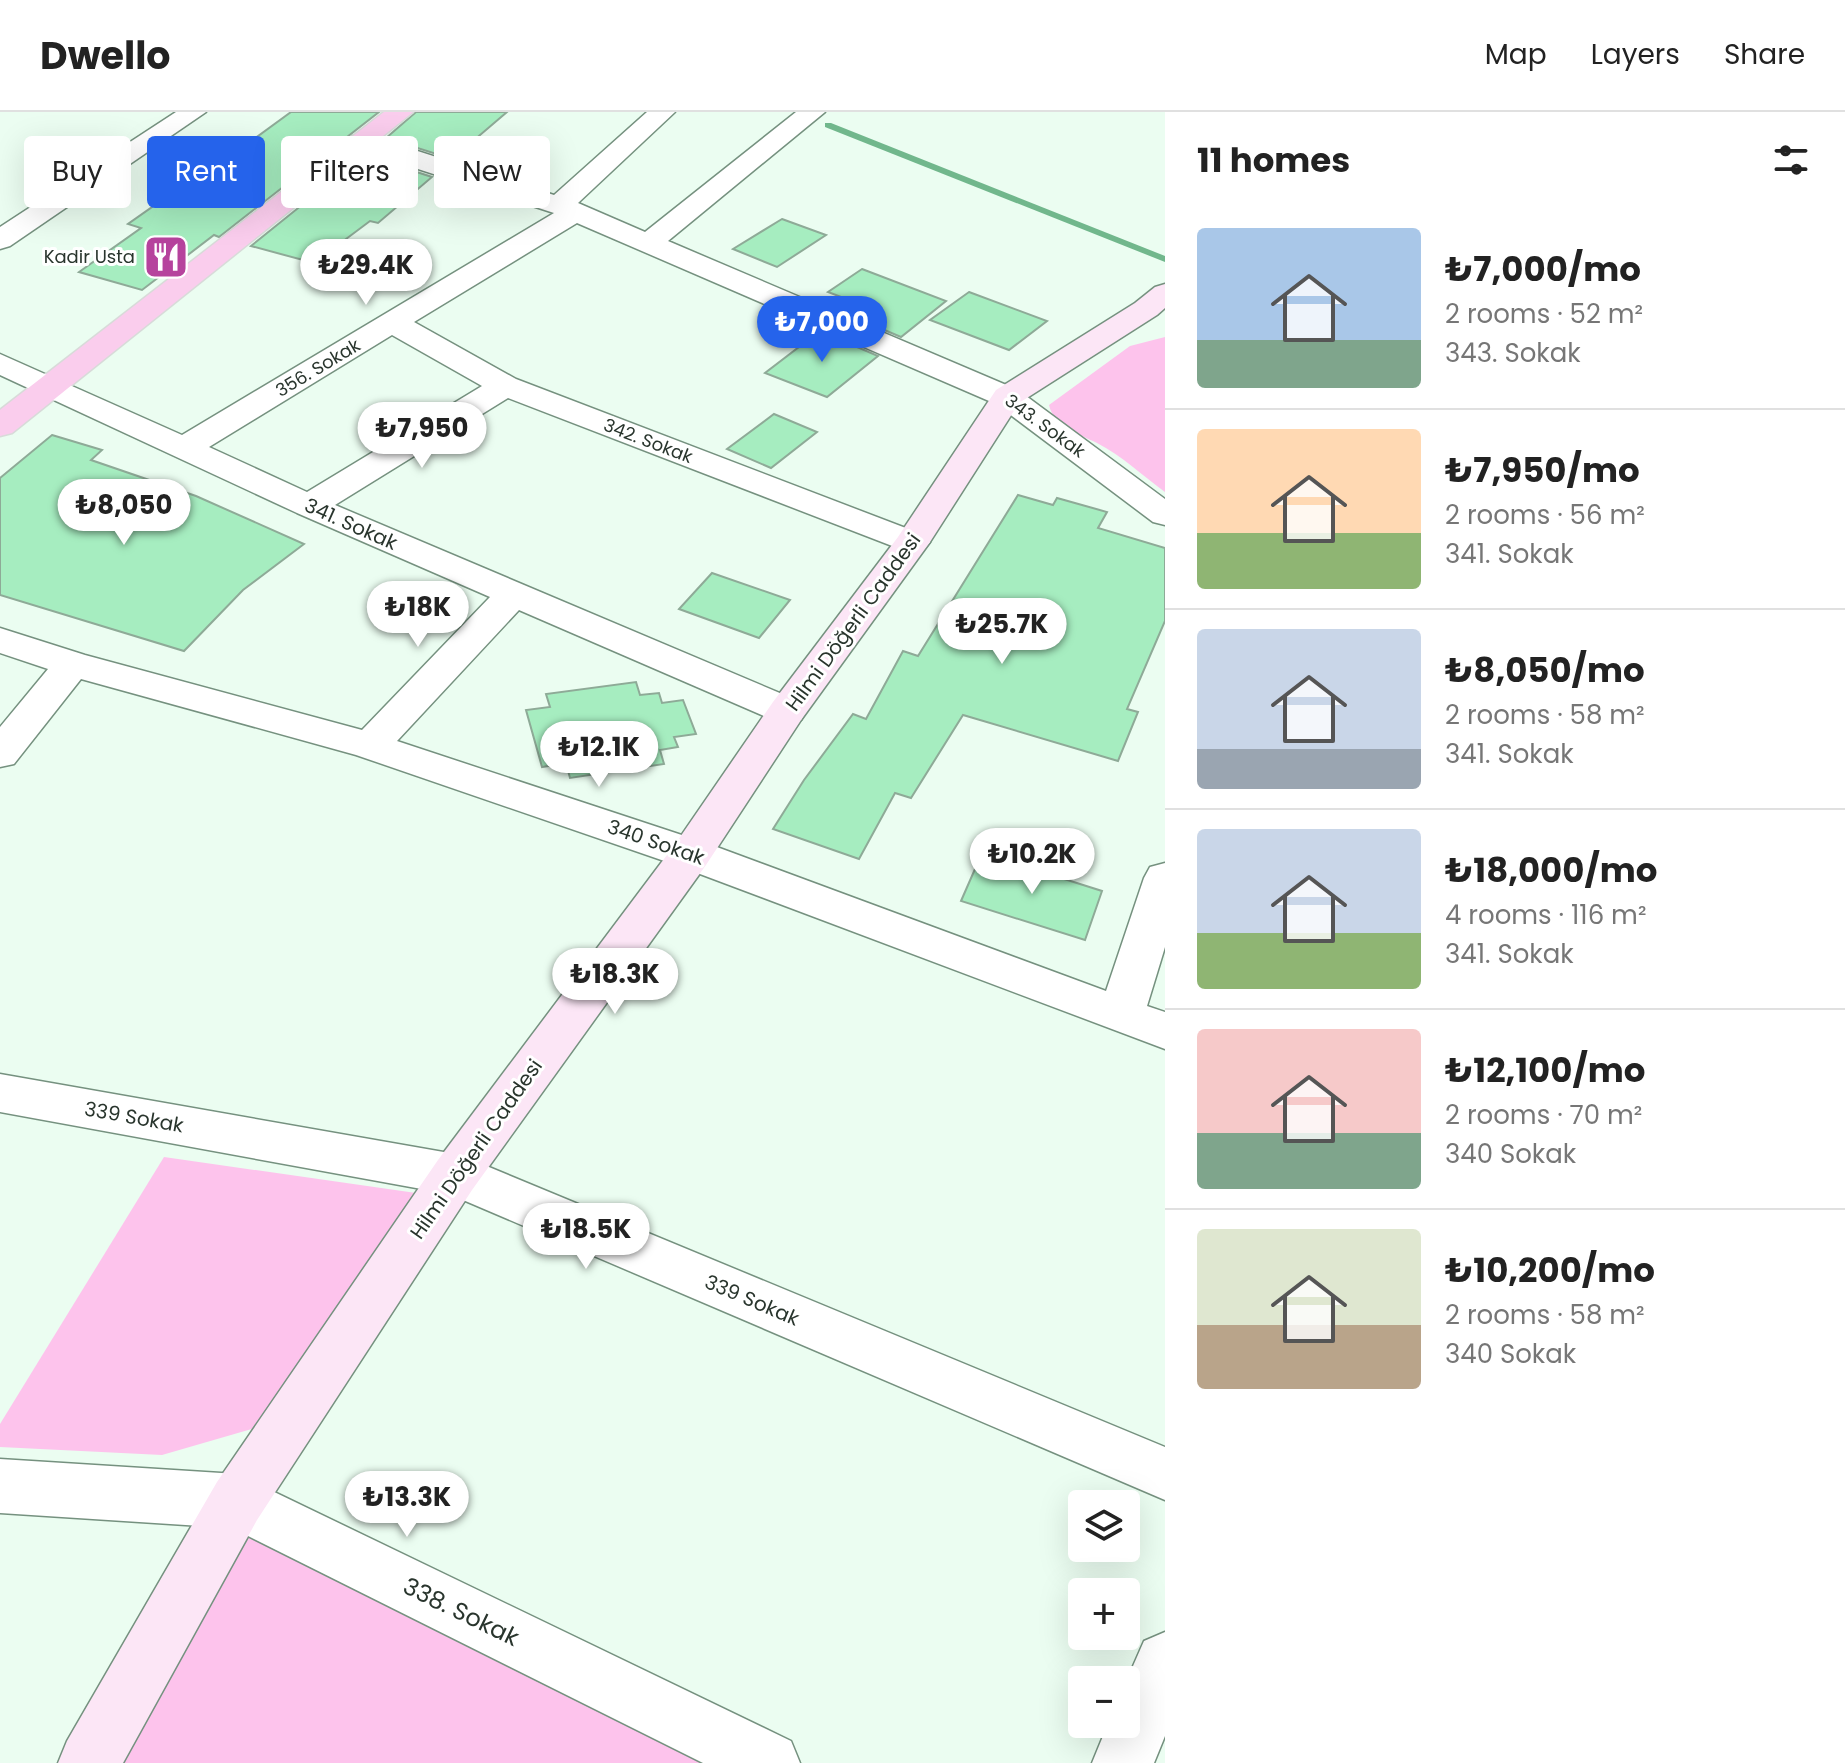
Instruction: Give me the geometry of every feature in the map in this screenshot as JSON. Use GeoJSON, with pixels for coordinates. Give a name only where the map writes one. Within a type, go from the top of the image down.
{"type":"FeatureCollection","features":[{"type":"Feature","properties":{"kind":"main road"},"geometry":{"type":"LineString","coordinates":[[370,136],[400,112]]}},
{"type":"Feature","properties":{"kind":"main road"},"geometry":{"type":"LineString","coordinates":[[0,426],[281,206]]}},
{"type":"Feature","properties":{"kind":"street"},"geometry":{"type":"LineString","coordinates":[[0,240],[193,112]]}},
{"type":"Feature","properties":{"kind":"street","name":"356. Sokak"},"geometry":{"type":"LineString","coordinates":[[184,448],[393,323],[567,209],[662,112]]}},
{"type":"Feature","properties":{"kind":"street"},"geometry":{"type":"LineString","coordinates":[[650,242],[812,112]]}},
{"type":"Feature","properties":{"kind":"street","name":"343. Sokak"},"geometry":{"type":"LineString","coordinates":[[418,160],[567,209],[650,242],[1007,397],[1165,515]]}},
{"type":"Feature","properties":{"kind":"street","name":"Hilmi Döğerli Caddesi"},"geometry":{"type":"LineString","coordinates":[[89,1763],[237,1501],[455,1175],[691,854],[787,711],[912,542],[1007,397],[1159,304]]}},
{"type":"Feature","properties":{"kind":"street","name":"342. Sokak"},"geometry":{"type":"LineString","coordinates":[[393,323],[505,386],[912,542]]}},
{"type":"Feature","properties":{"kind":"street","name":"341. Sokak"},"geometry":{"type":"LineString","coordinates":[[0,363],[309,506],[787,711]]}},
{"type":"Feature","properties":{"kind":"street"},"geometry":{"type":"LineString","coordinates":[[309,506],[505,386]]}},
{"type":"Feature","properties":{"kind":"street"},"geometry":{"type":"LineString","coordinates":[[370,746],[512,595]]}},
{"type":"Feature","properties":{"kind":"street","name":"340 Sokak"},"geometry":{"type":"LineString","coordinates":[[0,640],[72,664],[370,746],[691,854],[1165,1031]]}},
{"type":"Feature","properties":{"kind":"street"},"geometry":{"type":"LineString","coordinates":[[0,754],[72,664]]}},
{"type":"Feature","properties":{"kind":"street"},"geometry":{"type":"LineString","coordinates":[[1122,1013],[1165,878]]}},
{"type":"Feature","properties":{"kind":"street","name":"339 Sokak"},"geometry":{"type":"LineString","coordinates":[[0,1093],[455,1175],[1165,1474]]}},
{"type":"Feature","properties":{"kind":"street","name":"338. Sokak"},"geometry":{"type":"LineString","coordinates":[[0,1486],[237,1501],[769,1763]]}},
{"type":"Feature","properties":{"kind":"street"},"geometry":{"type":"LineString","coordinates":[[1123,1763],[1165,1662]]}},
{"type":"Feature","properties":{"kind":"shaded area"},"geometry":{"type":"Polygon","coordinates":[[[1165,337],[1165,492],[1115,453],[1062,424],[1049,405],[1130,346],[1165,337]]]}},
{"type":"Feature","properties":{"kind":"shaded area"},"geometry":{"type":"Polygon","coordinates":[[[164,1157],[423,1194],[262,1426],[162,1455],[0,1447],[0,1424],[164,1157]]]}},
{"type":"Feature","properties":{"kind":"shaded area"},"geometry":{"type":"Polygon","coordinates":[[[237,1501],[769,1763],[89,1763],[237,1501]]]}},
{"type":"Feature","properties":{"kind":"building"},"geometry":{"type":"Polygon","coordinates":[[[291,112],[379,112],[348,136],[281,136],[281,189],[265,201],[265,136],[258,136],[291,112]]]}},
{"type":"Feature","properties":{"kind":"building"},"geometry":{"type":"Polygon","coordinates":[[[416,112],[507,112],[479,136],[434,136],[434,153],[418,148],[418,136],[388,136],[416,112]]]}},
{"type":"Feature","properties":{"kind":"building"},"geometry":{"type":"Polygon","coordinates":[[[418,172],[432,177],[418,189],[418,172]]]}},
{"type":"Feature","properties":{"kind":"building"},"geometry":{"type":"Polygon","coordinates":[[[151,208],[256,208],[219,237],[214,235],[142,290],[79,272],[141,228],[128,224],[151,208]]]}},
{"type":"Feature","properties":{"kind":"building"},"geometry":{"type":"Polygon","coordinates":[[[298,208],[396,208],[378,223],[370,221],[314,263],[251,246],[298,208]]]}},
{"type":"Feature","properties":{"kind":"building"},"geometry":{"type":"Polygon","coordinates":[[[782,219],[826,235],[777,267],[733,249],[782,219]]]}},
{"type":"Feature","properties":{"kind":"building"},"geometry":{"type":"Polygon","coordinates":[[[862,269],[946,301],[901,337],[844,313],[857,303],[828,292],[862,269]]]}},
{"type":"Feature","properties":{"kind":"building"},"geometry":{"type":"Polygon","coordinates":[[[969,292],[1047,321],[1009,350],[930,320],[969,292]]]}},
{"type":"Feature","properties":{"kind":"building"},"geometry":{"type":"Polygon","coordinates":[[[820,331],[878,356],[827,397],[765,373],[820,331]]]}},
{"type":"Feature","properties":{"kind":"building"},"geometry":{"type":"Polygon","coordinates":[[[774,414],[817,432],[771,468],[727,449],[774,414]]]}},
{"type":"Feature","properties":{"kind":"building"},"geometry":{"type":"Polygon","coordinates":[[[52,435],[102,450],[91,460],[196,496],[304,544],[243,590],[184,651],[0,595],[0,478],[52,435]]]}},
{"type":"Feature","properties":{"kind":"building"},"geometry":{"type":"Polygon","coordinates":[[[1018,495],[1053,505],[1057,498],[1107,512],[1098,528],[1165,548],[1165,621],[1127,709],[1138,712],[1118,761],[963,715],[911,798],[895,793],[859,859],[773,829],[804,780],[853,714],[866,719],[903,651],[918,656],[1018,495]]]}},
{"type":"Feature","properties":{"kind":"building"},"geometry":{"type":"Polygon","coordinates":[[[712,573],[790,600],[759,638],[679,609],[712,573]]]}},
{"type":"Feature","properties":{"kind":"building"},"geometry":{"type":"Polygon","coordinates":[[[636,682],[640,695],[659,693],[662,703],[683,700],[696,734],[674,737],[678,747],[660,750],[664,764],[570,778],[566,763],[542,767],[526,710],[550,707],[546,694],[636,682]]]}},
{"type":"Feature","properties":{"kind":"building"},"geometry":{"type":"Polygon","coordinates":[[[982,853],[1102,891],[1085,940],[961,901],[982,853]]]}},
{"type":"Feature","properties":{"kind":"waterway"},"geometry":{"type":"LineString","coordinates":[[828,125],[1165,259]]}},
{"type":"Feature","properties":{"kind":"place","name":"Kadir Usta"},"geometry":{"type":"Point","coordinates":[166,257]}}]}
